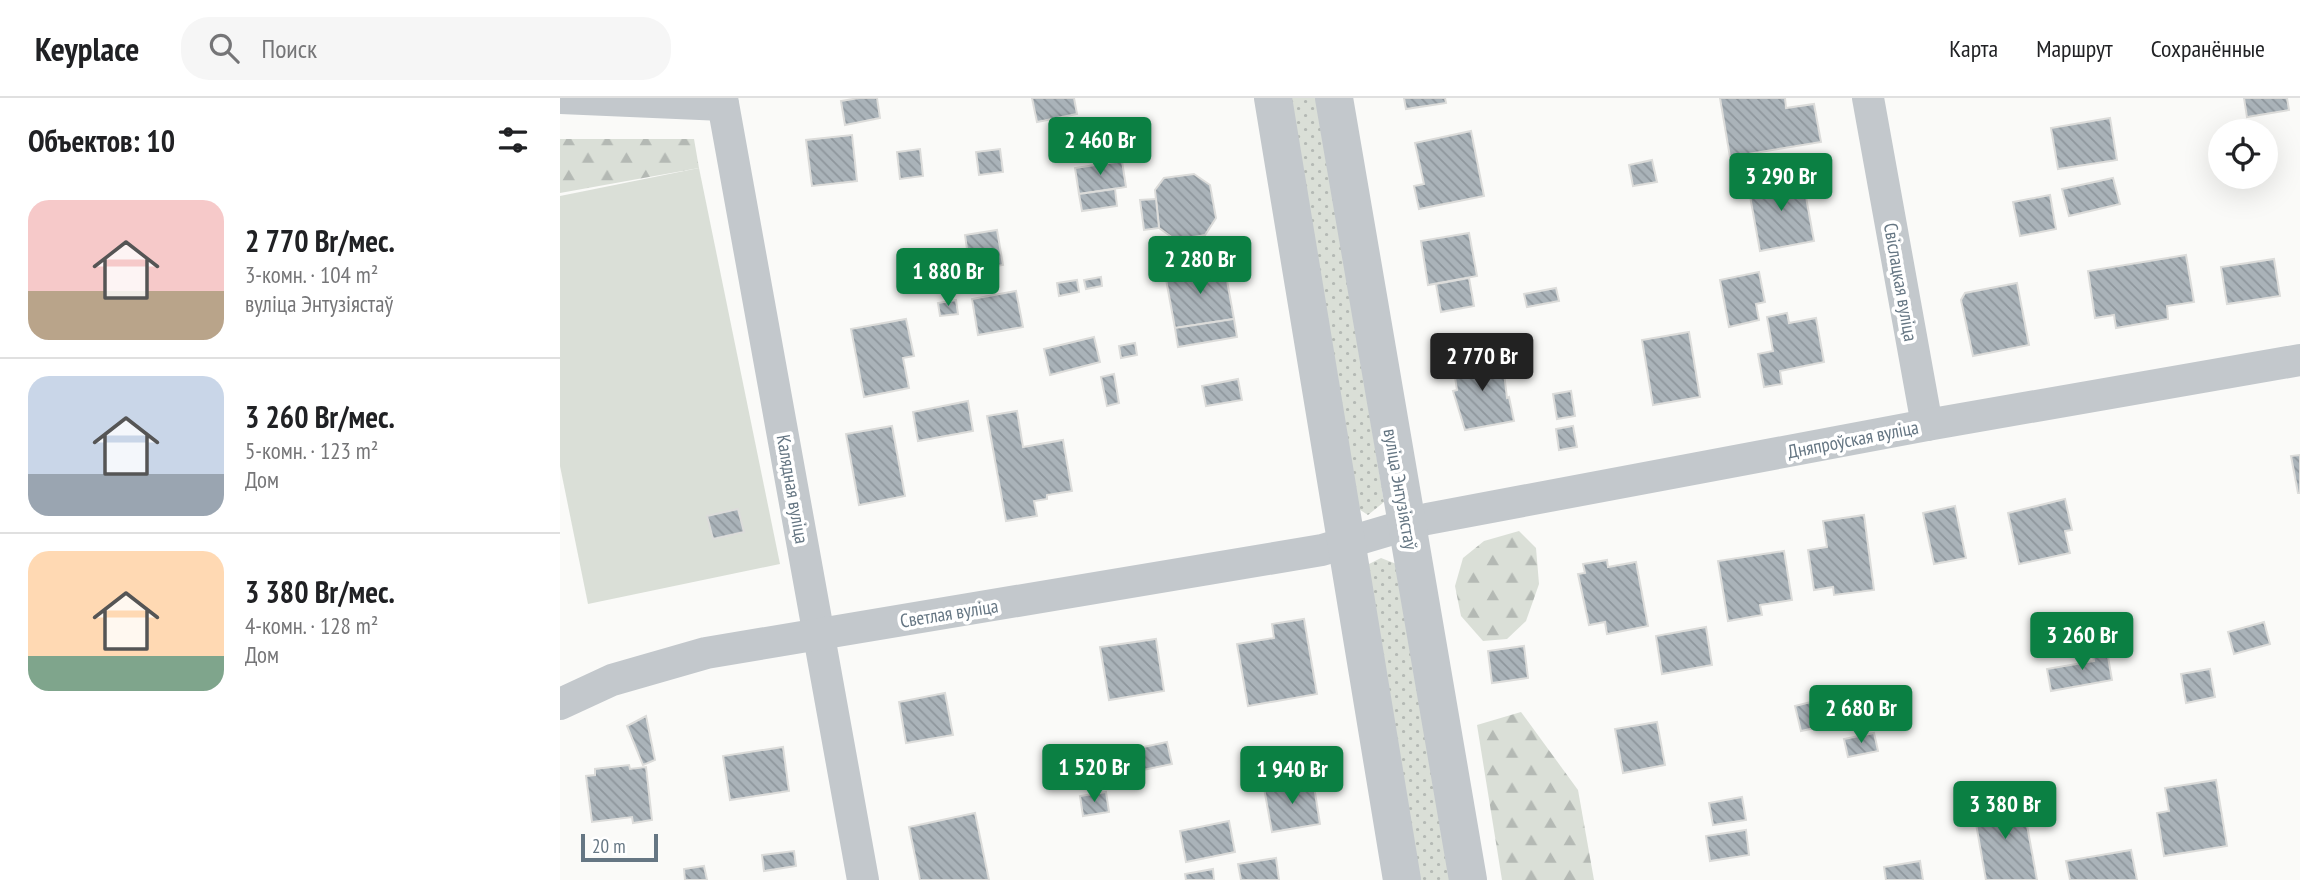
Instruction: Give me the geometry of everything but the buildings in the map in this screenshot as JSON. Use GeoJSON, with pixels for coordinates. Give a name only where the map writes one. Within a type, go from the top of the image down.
{"type":"FeatureCollection","features":[{"type":"Feature","properties":{"kind":"street"},"geometry":{"type":"LineString","coordinates":[[560,98],[722,101]]}},
{"type":"Feature","properties":{"kind":"street"},"geometry":{"type":"LineString","coordinates":[[1273,98],[1344,542],[1402,880]]}},
{"type":"Feature","properties":{"kind":"street","name":"вуліца Энтузіястаў"},"geometry":{"type":"LineString","coordinates":[[1334,98],[1468,880]]}},
{"type":"Feature","properties":{"kind":"street","name":"Свіслацкая вуліца"},"geometry":{"type":"LineString","coordinates":[[1868,98],[1927,425]]}},
{"type":"Feature","properties":{"kind":"street","name":"Калядная вуліца"},"geometry":{"type":"LineString","coordinates":[[722,101],[863,880]]}},
{"type":"Feature","properties":{"kind":"street","name":"Дняпроўская вуліца"},"geometry":{"type":"LineString","coordinates":[[1344,542],[1406,523],[1927,425],[2300,360]]}},
{"type":"Feature","properties":{"kind":"street","name":"Светлая вуліца"},"geometry":{"type":"LineString","coordinates":[[560,704],[612,680],[706,653],[1322,550],[1344,542]]}},
{"type":"Feature","properties":{"kind":"green space"},"geometry":{"type":"Polygon","coordinates":[[[1282,98],[1318,98],[1384,502],[1368,515],[1351,504],[1282,98]]]}},
{"type":"Feature","properties":{"kind":"green space"},"geometry":{"type":"Polygon","coordinates":[[[560,139],[694,139],[699,168],[560,193],[560,139]]]}},
{"type":"Feature","properties":{"kind":"green space"},"geometry":{"type":"Polygon","coordinates":[[[699,168],[780,564],[588,604],[560,466],[560,196],[699,168]]]}},
{"type":"Feature","properties":{"kind":"green space"},"geometry":{"type":"Polygon","coordinates":[[[1519,531],[1536,548],[1539,584],[1526,621],[1507,639],[1483,641],[1461,616],[1455,586],[1463,558],[1484,541],[1519,531]]]}},
{"type":"Feature","properties":{"kind":"green space"},"geometry":{"type":"Polygon","coordinates":[[[1381,558],[1399,565],[1451,880],[1418,880],[1365,566],[1381,558]]]}},
{"type":"Feature","properties":{"kind":"green space"},"geometry":{"type":"Polygon","coordinates":[[[1521,712],[1578,790],[1594,880],[1502,880],[1477,725],[1521,712]]]}}]}
